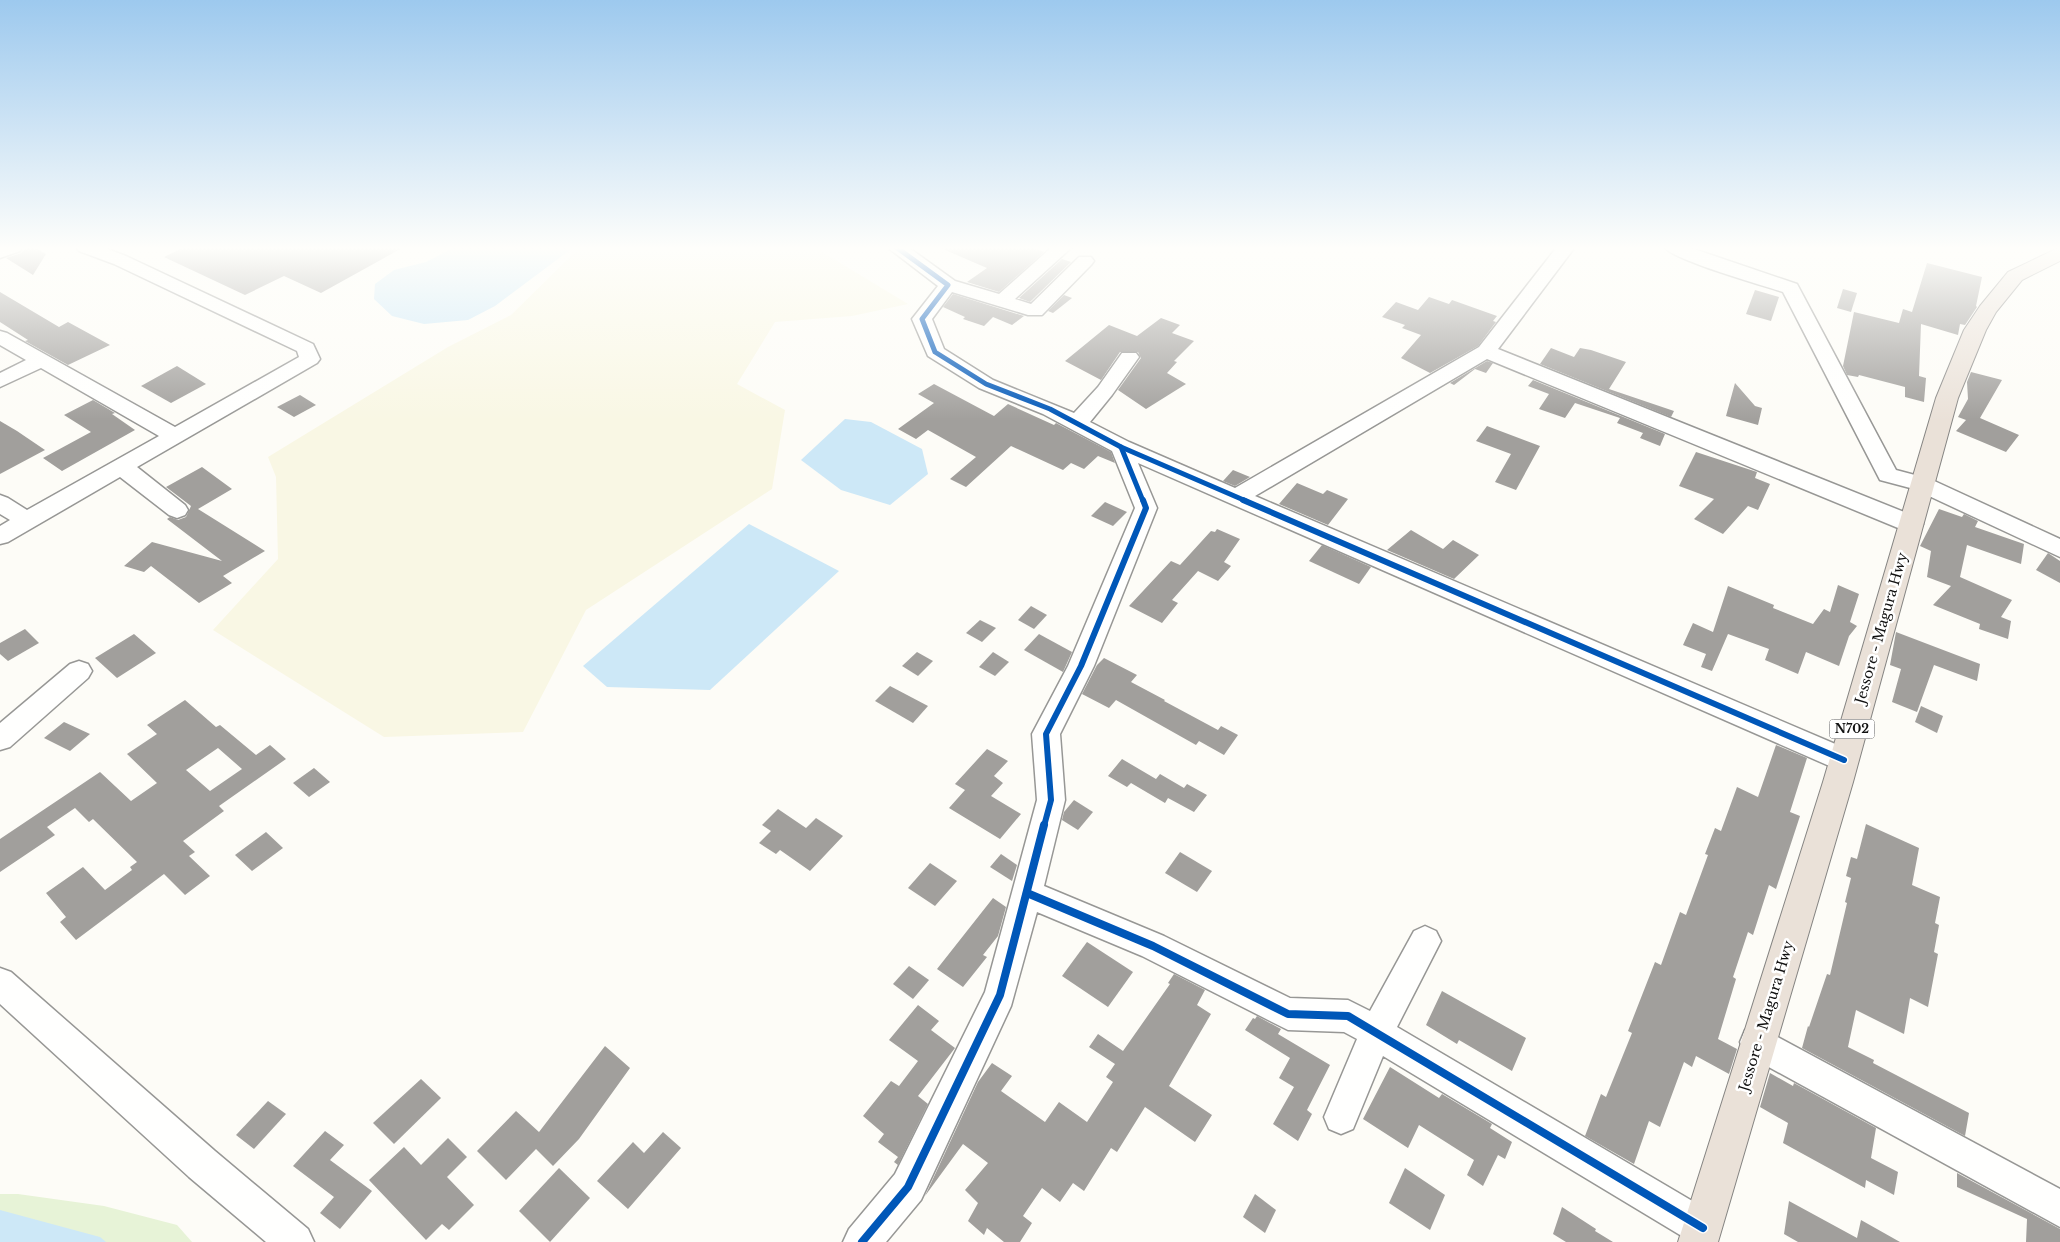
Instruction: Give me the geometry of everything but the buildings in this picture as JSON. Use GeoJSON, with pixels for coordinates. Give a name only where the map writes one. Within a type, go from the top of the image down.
{"type":"FeatureCollection","features":[{"type":"Feature","properties":{"kind":"highway","name":"Jessore - Magura Hwy"},"geometry":{"type":"LineString","coordinates":[[1701,1235],[1757,1042],[1844,760],[1947,398],[1975,330],[1991,305]]}},
{"type":"Feature","properties":{"kind":"street"},"geometry":{"type":"LineString","coordinates":[[0,536],[310,359],[306,348],[215,305]]}},
{"type":"Feature","properties":{"kind":"street"},"geometry":{"type":"LineString","coordinates":[[933,305],[922,320],[935,352],[986,384],[1050,409],[1121,447],[1844,760]]}},
{"type":"Feature","properties":{"kind":"street"},"geometry":{"type":"LineString","coordinates":[[1013,305],[1035,311],[1041,305]]}},
{"type":"Feature","properties":{"kind":"street"},"geometry":{"type":"LineString","coordinates":[[1236,496],[1486,351],[1521,305]]}},
{"type":"Feature","properties":{"kind":"street"},"geometry":{"type":"LineString","coordinates":[[1799,305],[1888,475],[1922,484],[2060,549]]}},
{"type":"Feature","properties":{"kind":"street"},"geometry":{"type":"LineString","coordinates":[[0,337],[175,436]]}},
{"type":"Feature","properties":{"kind":"street"},"geometry":{"type":"LineString","coordinates":[[1486,351],[1911,524]]}},
{"type":"Feature","properties":{"kind":"street"},"geometry":{"type":"LineString","coordinates":[[1077,423],[1105,391],[1129,357]]}},
{"type":"Feature","properties":{"kind":"street"},"geometry":{"type":"LineString","coordinates":[[0,381],[40,360]]}},
{"type":"Feature","properties":{"kind":"street"},"geometry":{"type":"LineString","coordinates":[[862,1242],[908,1187],[1000,995],[1051,800],[1046,734],[1081,666],[1146,508],[1121,447]]}},
{"type":"Feature","properties":{"kind":"street"},"geometry":{"type":"LineString","coordinates":[[122,467],[177,510]]}},
{"type":"Feature","properties":{"kind":"street"},"geometry":{"type":"LineString","coordinates":[[0,503],[27,521]]}},
{"type":"Feature","properties":{"kind":"street"},"geometry":{"type":"LineString","coordinates":[[0,739],[79,671]]}},
{"type":"Feature","properties":{"kind":"street"},"geometry":{"type":"LineString","coordinates":[[1027,893],[1152,946],[1288,1014],[1348,1016],[1701,1235]]}},
{"type":"Feature","properties":{"kind":"street"},"geometry":{"type":"LineString","coordinates":[[1341,1117],[1376,1033],[1425,941]]}},
{"type":"Feature","properties":{"kind":"street"},"geometry":{"type":"LineString","coordinates":[[0,983],[202,1164],[295,1242]]}},
{"type":"Feature","properties":{"kind":"street"},"geometry":{"type":"LineString","coordinates":[[1757,1042],[2060,1209]]}},
{"type":"Feature","properties":{"kind":"shaded area"},"geometry":{"type":"Polygon","coordinates":[[[521,305],[904,305],[852,316],[775,322],[737,384],[785,410],[772,489],[586,610],[523,732],[384,737],[213,630],[278,559],[276,477],[268,457],[448,347],[511,315],[521,305]]]}},
{"type":"Feature","properties":{"kind":"green space"},"geometry":{"type":"Polygon","coordinates":[[[0,1194],[18,1194],[104,1206],[177,1225],[192,1242],[0,1242],[0,1194]]]}},
{"type":"Feature","properties":{"kind":"water"},"geometry":{"type":"Polygon","coordinates":[[[380,305],[496,305],[468,320],[424,324],[392,316],[380,305]]]}},
{"type":"Feature","properties":{"kind":"water"},"geometry":{"type":"Polygon","coordinates":[[[845,419],[871,422],[922,449],[928,474],[890,505],[841,490],[801,460],[845,419]]]}},
{"type":"Feature","properties":{"kind":"water"},"geometry":{"type":"Polygon","coordinates":[[[749,524],[839,571],[710,690],[607,687],[583,666],[749,524]]]}},
{"type":"Feature","properties":{"kind":"water"},"geometry":{"type":"Polygon","coordinates":[[[0,1210],[100,1237],[106,1242],[0,1242],[0,1210]]]}},
{"type":"Feature","properties":{"kind":"cycle path"},"geometry":{"type":"LineString","coordinates":[[862,1242],[908,1187],[1000,995],[1051,800],[1046,734],[1081,666],[1146,508],[1121,447],[1050,409],[986,384],[935,352],[922,319],[933,305]]}},
{"type":"Feature","properties":{"kind":"cycle path"},"geometry":{"type":"LineString","coordinates":[[1121,447],[1844,760]]}},
{"type":"Feature","properties":{"kind":"cycle path"},"geometry":{"type":"LineString","coordinates":[[1027,893],[1153,946],[1288,1014],[1348,1016],[1703,1228]]}}]}
